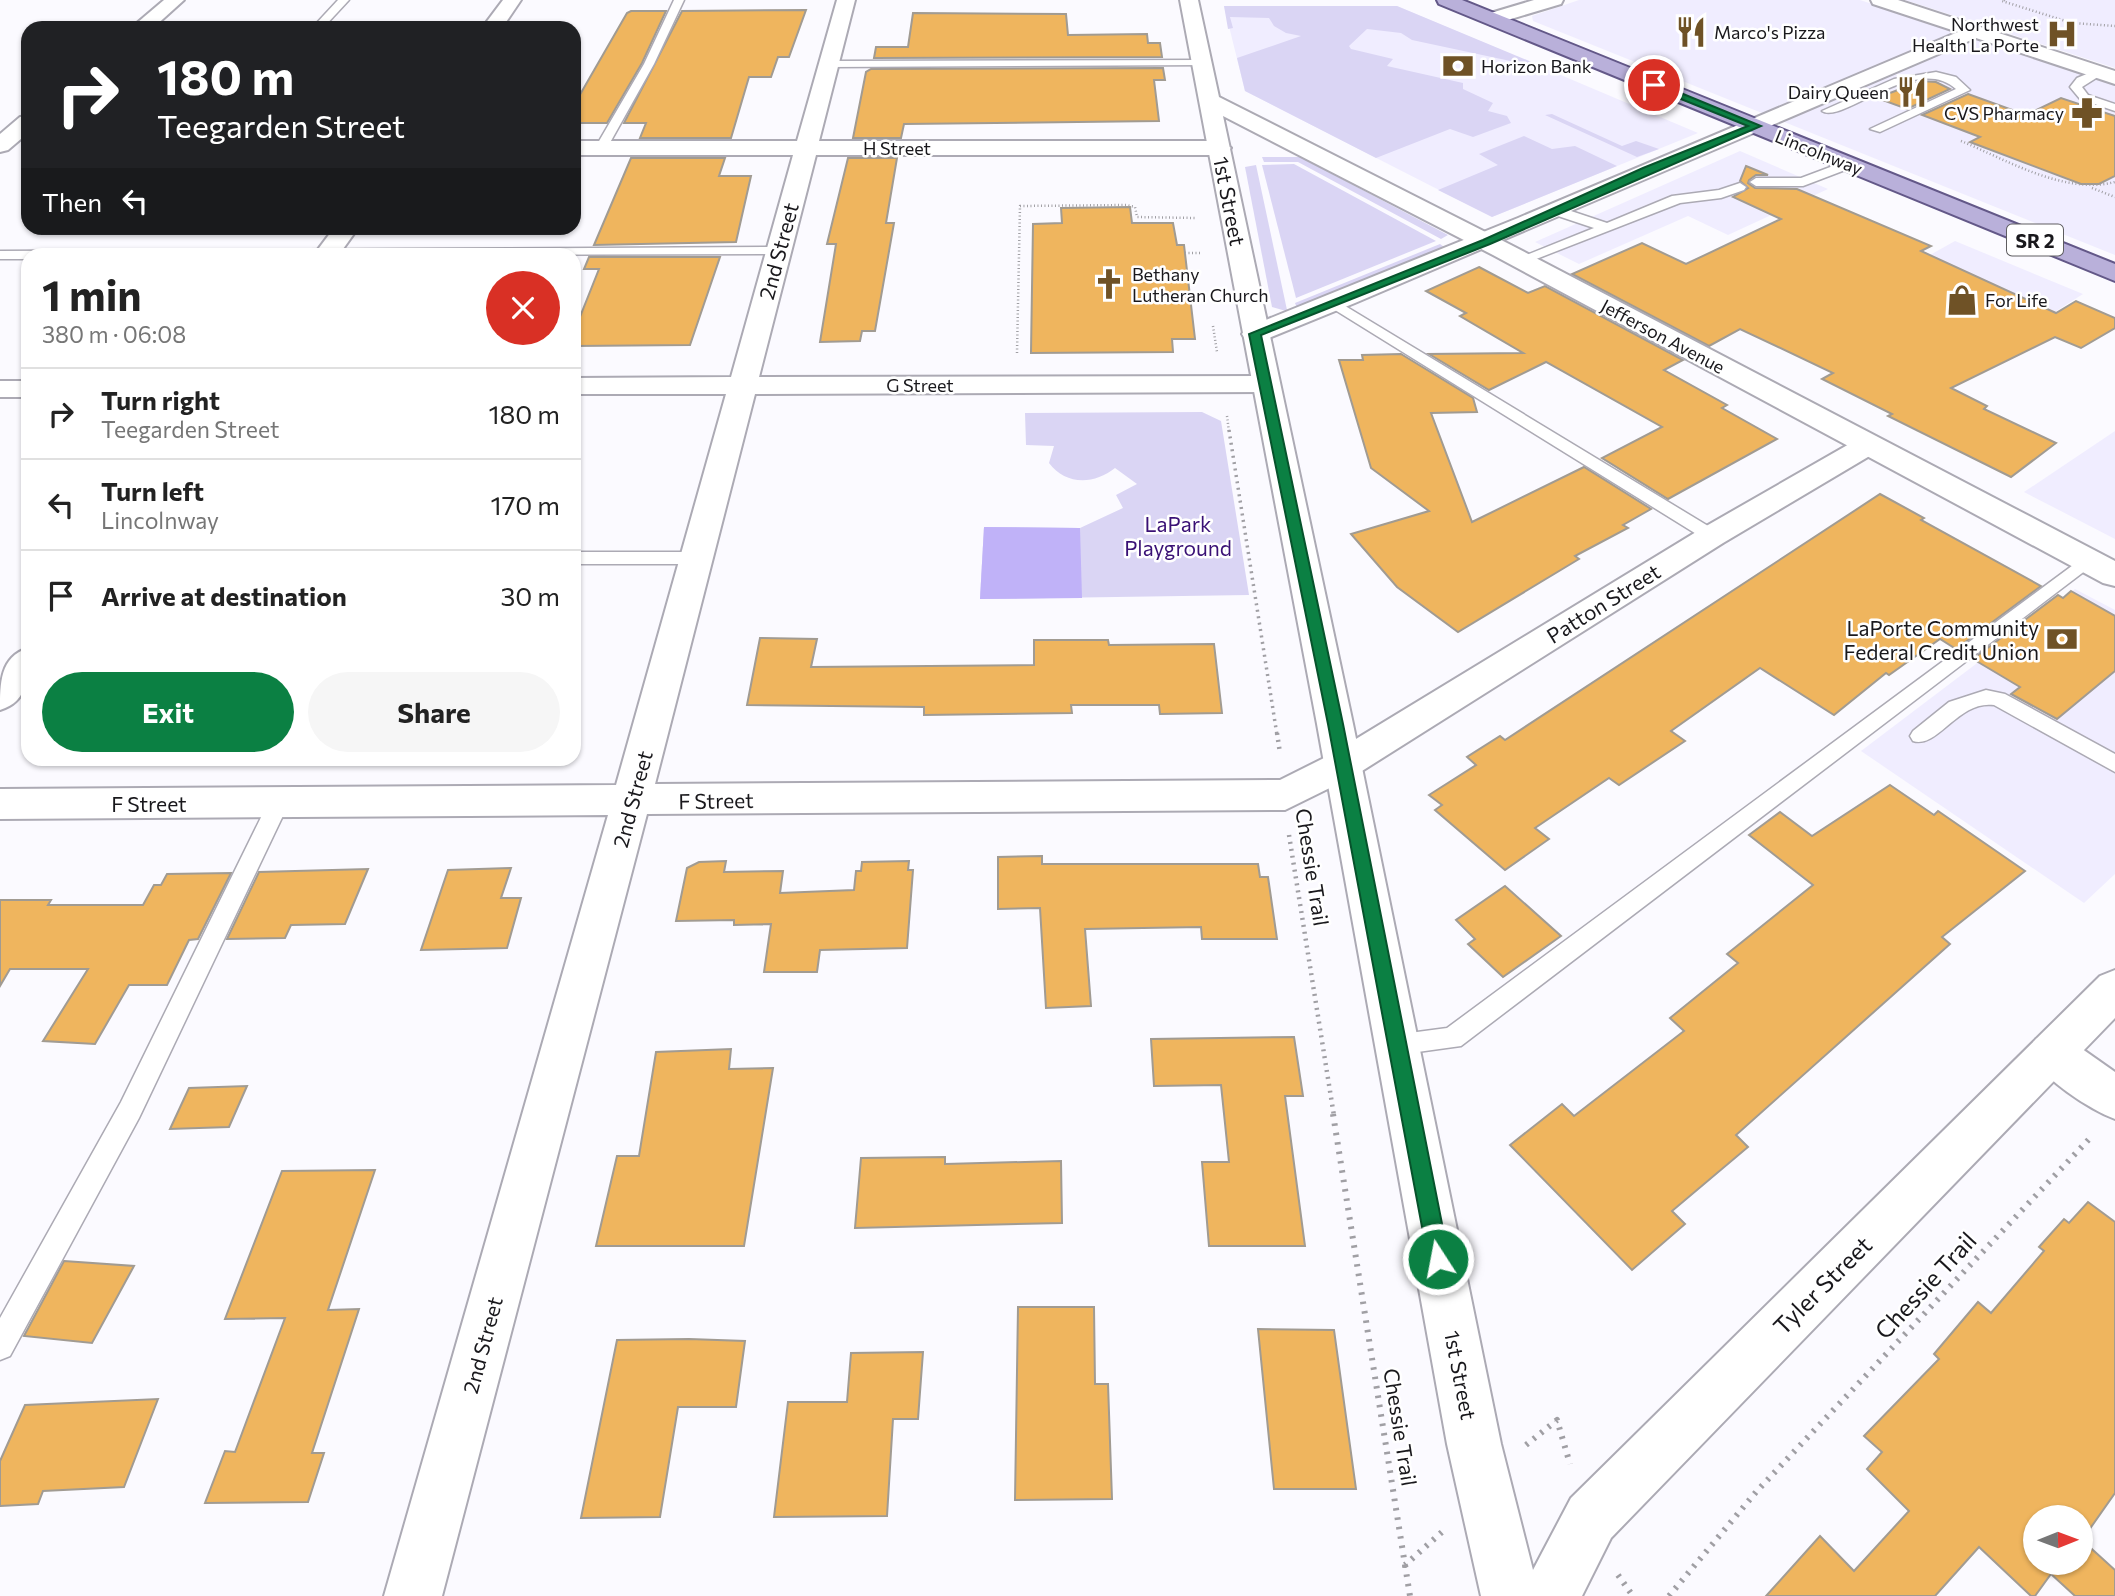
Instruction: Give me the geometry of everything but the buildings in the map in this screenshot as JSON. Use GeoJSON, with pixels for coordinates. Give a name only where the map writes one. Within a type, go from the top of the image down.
{"type":"FeatureCollection","features":[{"type":"Feature","properties":{"kind":"main road","name":"Lincolnway"},"geometry":{"type":"LineString","coordinates":[[1446,0],[2115,273]]}},
{"type":"Feature","properties":{"kind":"street"},"geometry":{"type":"LineString","coordinates":[[150,21],[175,0]]}},
{"type":"Feature","properties":{"kind":"street"},"geometry":{"type":"LineString","coordinates":[[497,21],[512,0]]}},
{"type":"Feature","properties":{"kind":"street","name":"2nd Street"},"geometry":{"type":"LineString","coordinates":[[413,1596],[631,801],[846,0]]}},
{"type":"Feature","properties":{"kind":"street","name":"1st Street"},"geometry":{"type":"LineString","coordinates":[[1189,0],[1210,102],[1202,148],[1255,334],[1266,384],[1476,1456],[1510,1596]]}},
{"type":"Feature","properties":{"kind":"street"},"geometry":{"type":"LineString","coordinates":[[1491,19],[1554,0]]}},
{"type":"Feature","properties":{"kind":"street"},"geometry":{"type":"LineString","coordinates":[[1880,0],[2106,76]]}},
{"type":"Feature","properties":{"kind":"street"},"geometry":{"type":"LineString","coordinates":[[1255,334],[1486,242],[1977,31]]}},
{"type":"Feature","properties":{"kind":"street","name":"Jefferson Avenue"},"geometry":{"type":"LineString","coordinates":[[1210,102],[1521,260],[2115,575]]}},
{"type":"Feature","properties":{"kind":"street"},"geometry":{"type":"LineString","coordinates":[[0,145],[21,128]]}},
{"type":"Feature","properties":{"kind":"street","name":"H Street"},"geometry":{"type":"LineString","coordinates":[[581,148],[1202,148]]}},
{"type":"Feature","properties":{"kind":"street"},"geometry":{"type":"LineString","coordinates":[[0,151],[21,151]]}},
{"type":"Feature","properties":{"kind":"street","name":"G Street"},"geometry":{"type":"LineString","coordinates":[[581,386],[1266,384]]}},
{"type":"Feature","properties":{"kind":"street"},"geometry":{"type":"LineString","coordinates":[[0,389],[21,389]]}},
{"type":"Feature","properties":{"kind":"street","name":"Patton Street"},"geometry":{"type":"LineString","coordinates":[[1341,766],[1712,536],[1868,445]]}},
{"type":"Feature","properties":{"kind":"street"},"geometry":{"type":"LineString","coordinates":[[0,697],[21,669]]}},
{"type":"Feature","properties":{"kind":"street","name":"F Street"},"geometry":{"type":"LineString","coordinates":[[0,804],[1285,795],[1341,766]]}},
{"type":"Feature","properties":{"kind":"street","name":"Tyler Street"},"geometry":{"type":"LineString","coordinates":[[1551,1596],[1591,1518],[2115,989]]}},
{"type":"Feature","properties":{"kind":"street"},"geometry":{"type":"LineString","coordinates":[[2052,1053],[2107,1113]]}},
{"type":"Feature","properties":{"kind":"lane"},"geometry":{"type":"LineString","coordinates":[[324,21],[344,0]]}},
{"type":"Feature","properties":{"kind":"lane"},"geometry":{"type":"LineString","coordinates":[[601,148],[649,64],[680,0]]}},
{"type":"Feature","properties":{"kind":"lane"},"geometry":{"type":"LineString","coordinates":[[830,64],[1202,63]]}},
{"type":"Feature","properties":{"kind":"lane"},"geometry":{"type":"LineString","coordinates":[[1828,111],[1915,74],[1951,79],[1964,90],[1876,129]]}},
{"type":"Feature","properties":{"kind":"lane"},"geometry":{"type":"LineString","coordinates":[[2106,76],[2081,80],[2076,87],[2084,97],[2115,108]]}},
{"type":"Feature","properties":{"kind":"lane"},"geometry":{"type":"LineString","coordinates":[[1756,182],[1803,181],[1849,164]]}},
{"type":"Feature","properties":{"kind":"lane"},"geometry":{"type":"LineString","coordinates":[[1521,260],[1677,199],[1721,194],[1740,187]]}},
{"type":"Feature","properties":{"kind":"lane"},"geometry":{"type":"LineString","coordinates":[[1557,211],[1607,228]]}},
{"type":"Feature","properties":{"kind":"lane"},"geometry":{"type":"LineString","coordinates":[[581,253],[778,251]]}},
{"type":"Feature","properties":{"kind":"lane"},"geometry":{"type":"LineString","coordinates":[[0,255],[21,255]]}},
{"type":"Feature","properties":{"kind":"lane"},"geometry":{"type":"LineString","coordinates":[[1332,302],[1712,536]]}},
{"type":"Feature","properties":{"kind":"lane"},"geometry":{"type":"LineString","coordinates":[[581,558],[695,558]]}},
{"type":"Feature","properties":{"kind":"lane"},"geometry":{"type":"LineString","coordinates":[[1396,1044],[1452,1038],[2088,560]]}},
{"type":"Feature","properties":{"kind":"lane"},"geometry":{"type":"LineString","coordinates":[[1920,736],[1969,698],[1982,695],[1998,699],[2115,764]]}},
{"type":"Feature","properties":{"kind":"lane"},"geometry":{"type":"LineString","coordinates":[[0,1346],[130,1110],[278,803]]}},
{"type":"Feature","properties":{"kind":"path"},"geometry":{"type":"LineString","coordinates":[[2005,0],[2002,1],[2072,23],[2115,26]]}},
{"type":"Feature","properties":{"kind":"path"},"geometry":{"type":"LineString","coordinates":[[1961,141],[2070,183],[2107,186],[2115,182]]}},
{"type":"Feature","properties":{"kind":"path"},"geometry":{"type":"LineString","coordinates":[[1198,230],[1196,218],[1202,148]]}},
{"type":"Feature","properties":{"kind":"path"},"geometry":{"type":"LineString","coordinates":[[2090,185],[2115,197]]}},
{"type":"Feature","properties":{"kind":"path"},"geometry":{"type":"LineString","coordinates":[[1017,359],[1020,206],[1127,205],[1135,207],[1137,217],[1196,218]]}},
{"type":"Feature","properties":{"kind":"path"},"geometry":{"type":"LineString","coordinates":[[1199,242],[1203,266]]}},
{"type":"Feature","properties":{"kind":"path"},"geometry":{"type":"LineString","coordinates":[[1185,253],[1201,253]]}},
{"type":"Feature","properties":{"kind":"path","name":"Chessie Trail"},"geometry":{"type":"LineString","coordinates":[[1211,317],[1410,1596]]}},
{"type":"Feature","properties":{"kind":"path","name":"Chessie Trail"},"geometry":{"type":"LineString","coordinates":[[1669,1596],[1756,1492],[2107,1113]]}},
{"type":"Feature","properties":{"kind":"path"},"geometry":{"type":"LineString","coordinates":[[1531,1440],[1557,1420],[1566,1454]]}},
{"type":"Feature","properties":{"kind":"path"},"geometry":{"type":"LineString","coordinates":[[1405,1565],[1437,1537]]}},
{"type":"Feature","properties":{"kind":"path"},"geometry":{"type":"LineString","coordinates":[[1619,1577],[1633,1596]]}},
{"type":"Feature","properties":{"kind":"shaded area"},"geometry":{"type":"Polygon","coordinates":[[[1579,0],[1860,0],[2115,83],[2115,255],[1533,21],[1532,16],[1579,0]]]}},
{"type":"Feature","properties":{"kind":"shaded area","name":"Northwest Health La Porte"},"geometry":{"type":"Polygon","coordinates":[[[1905,0],[2115,0],[2115,68],[1905,0]]]}},
{"type":"Feature","properties":{"kind":"shaded area"},"geometry":{"type":"Polygon","coordinates":[[[1224,6],[1397,6],[1698,133],[1492,217],[1245,91],[1224,6]]]}},
{"type":"Feature","properties":{"kind":"shaded area"},"geometry":{"type":"Polygon","coordinates":[[[1740,151],[1828,189],[1728,235],[1688,216],[1579,264],[1535,242],[1740,151]]]}},
{"type":"Feature","properties":{"kind":"shaded area"},"geometry":{"type":"Polygon","coordinates":[[[1955,241],[2083,294],[1986,356],[1855,297],[1955,241]]]}},
{"type":"Feature","properties":{"kind":"shaded area"},"geometry":{"type":"Polygon","coordinates":[[[2115,431],[2115,539],[2024,492],[2115,431]]]}},
{"type":"Feature","properties":{"kind":"shaded area"},"geometry":{"type":"Polygon","coordinates":[[[984,527],[1080,528],[1082,598],[980,599],[984,527]]]}},
{"type":"Feature","properties":{"kind":"shaded area"},"geometry":{"type":"Polygon","coordinates":[[[2075,589],[2115,610],[2115,874],[2084,903],[1861,751],[2075,589]]]}},
{"type":"Feature","properties":{"kind":"green space"},"geometry":{"type":"Polygon","coordinates":[[[1224,6],[1397,6],[1534,63],[1525,74],[1511,68],[1515,62],[1412,40],[1401,33],[1367,29],[1349,46],[1351,49],[1393,59],[1387,66],[1463,83],[1463,89],[1493,103],[1488,111],[1507,116],[1511,123],[1473,137],[1450,129],[1376,158],[1245,91],[1237,58],[1301,36],[1286,33],[1274,26],[1269,18],[1230,17],[1233,28],[1228,29],[1224,6]]]}},
{"type":"Feature","properties":{"kind":"green space"},"geometry":{"type":"Polygon","coordinates":[[[1552,114],[1622,146],[1636,141],[1659,149],[1637,157],[1545,115],[1552,114]]]}},
{"type":"Feature","properties":{"kind":"green space"},"geometry":{"type":"Polygon","coordinates":[[[1524,136],[1552,149],[1575,146],[1617,166],[1492,217],[1438,190],[1498,165],[1479,154],[1524,136]]]}},
{"type":"Feature","properties":{"kind":"green space"},"geometry":{"type":"Polygon","coordinates":[[[1262,157],[1300,157],[1448,235],[1441,239],[1298,162],[1264,162],[1262,157]]]}},
{"type":"Feature","properties":{"kind":"green space"},"geometry":{"type":"Polygon","coordinates":[[[1294,164],[1436,241],[1296,298],[1262,165],[1294,164]]]}},
{"type":"Feature","properties":{"kind":"green space"},"geometry":{"type":"Polygon","coordinates":[[[1256,165],[1286,311],[1272,307],[1245,167],[1256,165]]]}},
{"type":"Feature","properties":{"kind":"green space"},"geometry":{"type":"Polygon","coordinates":[[[1440,244],[1444,247],[1297,308],[1295,303],[1440,244]]]}},
{"type":"Feature","properties":{"kind":"green space","name":"LaPark Playground"},"geometry":{"type":"Polygon","coordinates":[[[1202,412],[1221,421],[1249,595],[980,599],[984,527],[1080,528],[1123,508],[1116,495],[1137,484],[1115,468],[1089,480],[1071,479],[1063,475],[1049,463],[1054,446],[1026,445],[1025,413],[1202,412]]]}},
{"type":"Feature","properties":{"kind":"place","name":"Marco's Pizza"},"geometry":{"type":"Point","coordinates":[1691,32]}},
{"type":"Feature","properties":{"kind":"place","name":"Northwest Health La Porte"},"geometry":{"type":"Point","coordinates":[2062,34]}},
{"type":"Feature","properties":{"kind":"place","name":"Horizon Bank"},"geometry":{"type":"Point","coordinates":[1458,66]}},
{"type":"Feature","properties":{"kind":"place","name":"Dairy Queen"},"geometry":{"type":"Point","coordinates":[1912,92]}},
{"type":"Feature","properties":{"kind":"place","name":"CVS Pharmacy"},"geometry":{"type":"Point","coordinates":[2087,113]}},
{"type":"Feature","properties":{"kind":"place","name":"Bethany Lutheran Church"},"geometry":{"type":"Point","coordinates":[1109,284]}},
{"type":"Feature","properties":{"kind":"place","name":"For Life"},"geometry":{"type":"Point","coordinates":[1962,300]}},
{"type":"Feature","properties":{"kind":"place","name":"LaPorte Community Federal Credit Union"},"geometry":{"type":"Point","coordinates":[2062,639]}},
{"type":"Feature","properties":{"kind":"route"},"geometry":{"type":"LineString","coordinates":[[1438,1259],[1335,724],[1255,334],[1511,232],[1647,170],[1756,126],[1654,85]]}}]}
